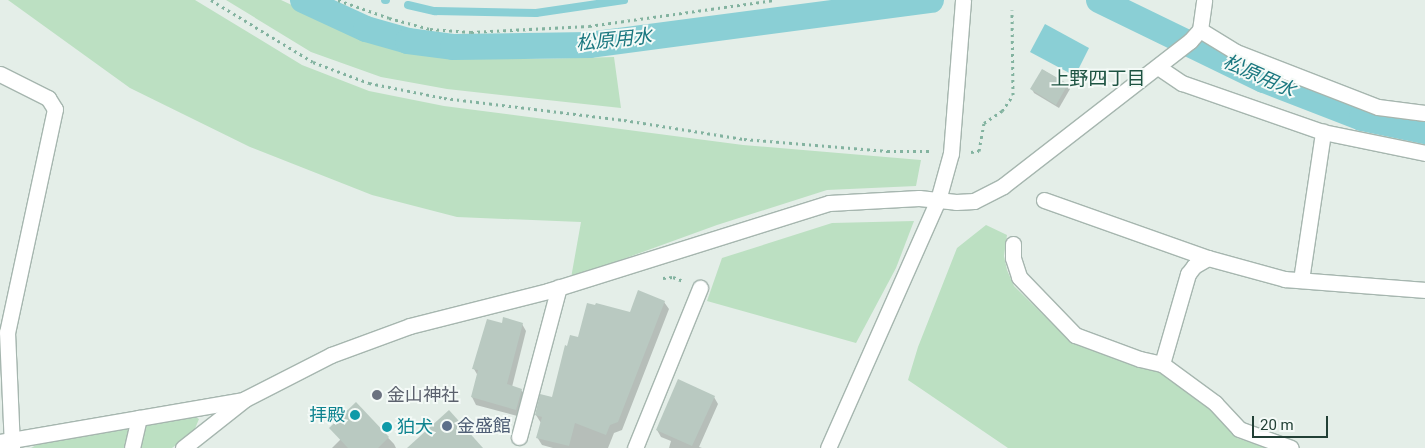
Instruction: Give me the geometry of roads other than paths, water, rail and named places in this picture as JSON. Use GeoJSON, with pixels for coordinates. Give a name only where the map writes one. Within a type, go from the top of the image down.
{"type":"FeatureCollection","features":[{"type":"Feature","properties":{"kind":"street"},"geometry":{"type":"LineString","coordinates":[[184,448],[244,399],[331,355],[410,326],[559,287],[829,203],[919,198],[974,201],[992,193],[1190,41],[1200,30],[1204,0]]}},
{"type":"Feature","properties":{"kind":"street"},"geometry":{"type":"LineString","coordinates":[[828,448],[938,200],[951,153],[963,3]]}},
{"type":"Feature","properties":{"kind":"street"},"geometry":{"type":"LineString","coordinates":[[1200,30],[1236,52],[1378,107],[1425,113]]}},
{"type":"Feature","properties":{"kind":"street"},"geometry":{"type":"LineString","coordinates":[[1158,67],[1182,83],[1323,132],[1425,153]]}},
{"type":"Feature","properties":{"kind":"street"},"geometry":{"type":"LineString","coordinates":[[0,74],[48,98],[54,109],[7,332],[8,444],[244,399]]}},
{"type":"Feature","properties":{"kind":"street"},"geometry":{"type":"LineString","coordinates":[[1301,280],[1323,132]]}},
{"type":"Feature","properties":{"kind":"street"},"geometry":{"type":"LineString","coordinates":[[1044,200],[1208,258],[1285,279],[1425,290]]}},
{"type":"Feature","properties":{"kind":"street"},"geometry":{"type":"LineString","coordinates":[[1013,244],[1013,258],[1019,277],[1075,336],[1140,359],[1162,364],[1215,403],[1239,429],[1291,448]]}},
{"type":"Feature","properties":{"kind":"street"},"geometry":{"type":"LineString","coordinates":[[1162,364],[1188,274],[1194,266],[1208,258]]}},
{"type":"Feature","properties":{"kind":"street"},"geometry":{"type":"LineString","coordinates":[[519,437],[559,287]]}},
{"type":"Feature","properties":{"kind":"street"},"geometry":{"type":"LineString","coordinates":[[635,448],[700,288]]}},
{"type":"Feature","properties":{"kind":"street"},"geometry":{"type":"LineString","coordinates":[[132,448],[140,418]]}},
{"type":"Feature","properties":{"kind":"water"},"geometry":{"type":"Polygon","coordinates":[[[1045,24],[1089,48],[1075,76],[1030,52],[1045,24]]]}},
{"type":"Feature","properties":{"kind":"waterway","name":"松原用水"},"geometry":{"type":"LineString","coordinates":[[303,0],[366,29],[408,41],[453,47],[589,45],[931,0]]}},
{"type":"Feature","properties":{"kind":"waterway"},"geometry":{"type":"LineString","coordinates":[[408,5],[435,11],[536,13],[624,0]]}},
{"type":"Feature","properties":{"kind":"waterway","name":"松原用水"},"geometry":{"type":"LineString","coordinates":[[1099,0],[1264,80],[1362,118],[1425,131]]}},
{"type":"Feature","properties":{"kind":"place","name":"金山神社"},"geometry":{"type":"Point","coordinates":[377,395]}},
{"type":"Feature","properties":{"kind":"place","name":"拝殿"},"geometry":{"type":"Point","coordinates":[355,415]}},
{"type":"Feature","properties":{"kind":"place","name":"金盛館"},"geometry":{"type":"Point","coordinates":[447,426]}},
{"type":"Feature","properties":{"kind":"place","name":"狛犬"},"geometry":{"type":"Point","coordinates":[387,427]}},
{"type":"Feature","properties":{"kind":"district","name":"上野四丁目"},"geometry":{"type":"Point","coordinates":[1098,79]}}]}
